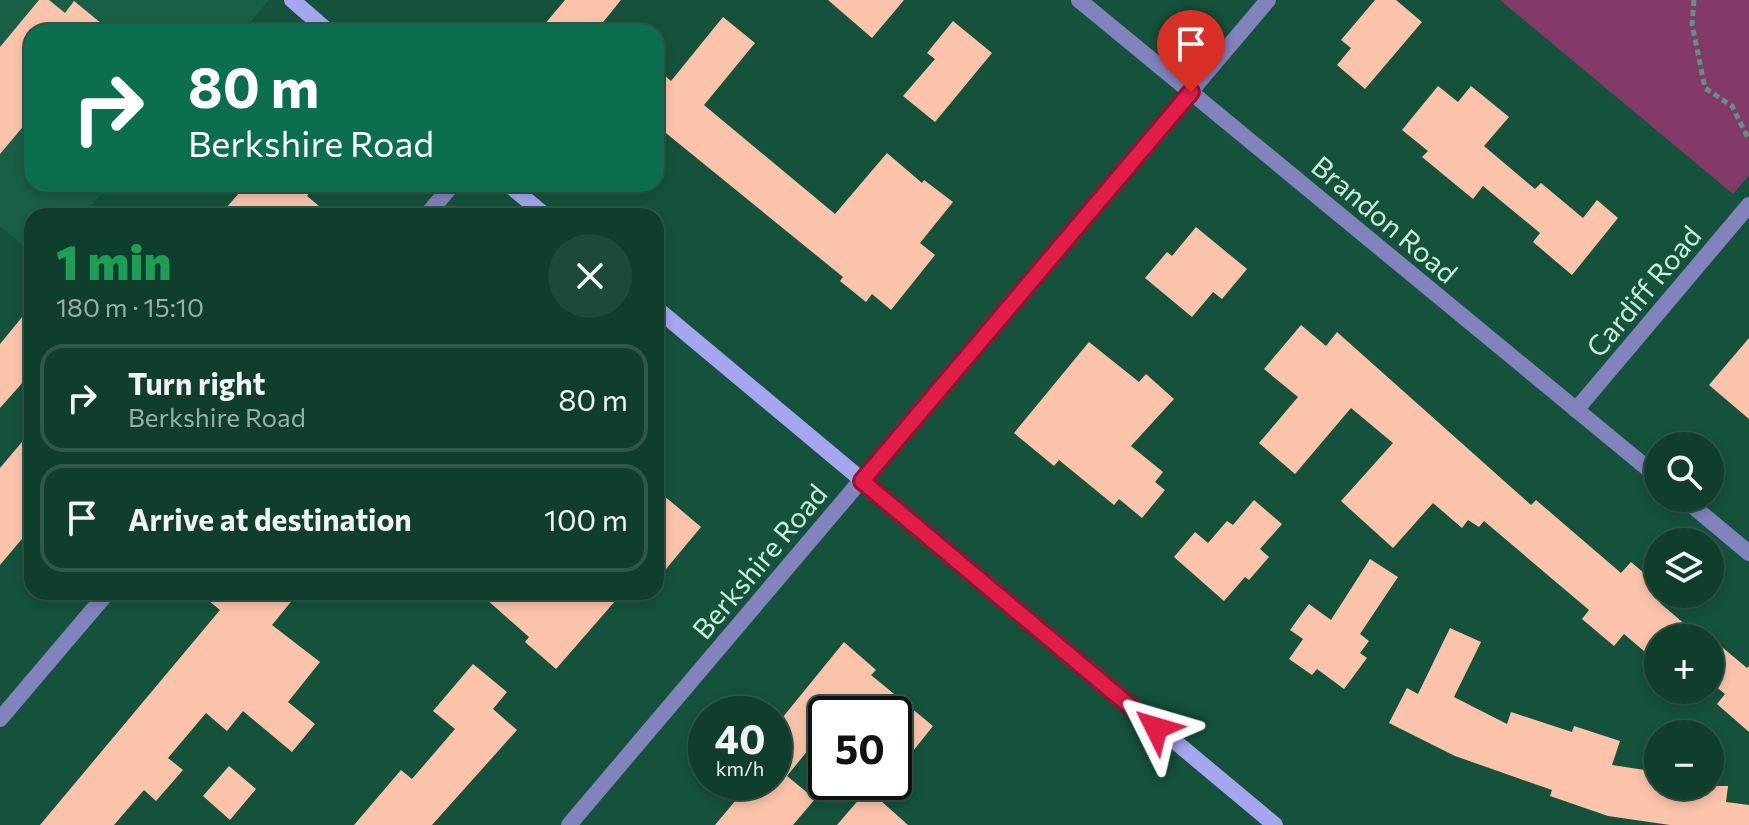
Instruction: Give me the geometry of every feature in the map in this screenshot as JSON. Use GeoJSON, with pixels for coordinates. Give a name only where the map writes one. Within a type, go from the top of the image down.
{"type":"FeatureCollection","features":[{"type":"Feature","properties":{"kind":"main road"},"geometry":{"type":"LineString","coordinates":[[292,0],[320,24]]}},
{"type":"Feature","properties":{"kind":"main road"},"geometry":{"type":"LineString","coordinates":[[518,192],[536,208]]}},
{"type":"Feature","properties":{"kind":"main road"},"geometry":{"type":"LineString","coordinates":[[664,315],[1267,824]]}},
{"type":"Feature","properties":{"kind":"street","name":"Brandon Road"},"geometry":{"type":"LineString","coordinates":[[1079,0],[1644,466]]}},
{"type":"Feature","properties":{"kind":"street","name":"Berkshire Road"},"geometry":{"type":"LineString","coordinates":[[569,825],[1268,0]]}},
{"type":"Feature","properties":{"kind":"street"},"geometry":{"type":"LineString","coordinates":[[433,208],[446,192]]}},
{"type":"Feature","properties":{"kind":"street","name":"Cardiff Road"},"geometry":{"type":"LineString","coordinates":[[1576,410],[1749,205]]}},
{"type":"Feature","properties":{"kind":"street"},"geometry":{"type":"LineString","coordinates":[[1700,512],[1749,553]]}},
{"type":"Feature","properties":{"kind":"street"},"geometry":{"type":"LineString","coordinates":[[0,719],[101,600]]}},
{"type":"Feature","properties":{"kind":"path"},"geometry":{"type":"LineString","coordinates":[[1694,0],[1692,24],[1705,88],[1732,106],[1749,140]]}},
{"type":"Feature","properties":{"kind":"shaded area"},"geometry":{"type":"Polygon","coordinates":[[[0,0],[269,0],[249,24],[24,24],[24,192],[103,192],[89,208],[24,208],[24,246],[0,226],[0,0]]]}},
{"type":"Feature","properties":{"kind":"shaded area"},"geometry":{"type":"Polygon","coordinates":[[[1500,0],[1749,0],[1749,175],[1733,194],[1500,0]]]}},
{"type":"Feature","properties":{"kind":"building"},"geometry":{"type":"Polygon","coordinates":[[[39,0],[49,0],[65,13],[74,1],[102,24],[24,24],[24,126],[0,154],[0,47],[39,0]]]}},
{"type":"Feature","properties":{"kind":"building"},"geometry":{"type":"Polygon","coordinates":[[[565,0],[621,0],[602,24],[545,24],[565,0]]]}},
{"type":"Feature","properties":{"kind":"building"},"geometry":{"type":"Polygon","coordinates":[[[828,0],[904,0],[872,38],[828,0]]]}},
{"type":"Feature","properties":{"kind":"building"},"geometry":{"type":"Polygon","coordinates":[[[1375,0],[1396,0],[1422,22],[1365,89],[1337,65],[1351,48],[1341,40],[1375,0]]]}},
{"type":"Feature","properties":{"kind":"building"},"geometry":{"type":"Polygon","coordinates":[[[723,17],[755,43],[704,105],[835,214],[887,153],[922,183],[924,180],[953,202],[920,243],[935,255],[891,310],[872,294],[866,302],[840,281],[843,277],[664,132],[664,75],[671,81],[723,17]]]}},
{"type":"Feature","properties":{"kind":"building"},"geometry":{"type":"Polygon","coordinates":[[[953,21],[992,53],[935,122],[903,96],[935,59],[927,53],[953,21]]]}},
{"type":"Feature","properties":{"kind":"building"},"geometry":{"type":"Polygon","coordinates":[[[1438,86],[1458,102],[1471,86],[1509,117],[1484,146],[1535,189],[1541,183],[1583,218],[1597,200],[1618,218],[1572,275],[1533,242],[1540,233],[1483,186],[1473,199],[1422,157],[1428,151],[1402,130],[1438,86]]]}},
{"type":"Feature","properties":{"kind":"building"},"geometry":{"type":"Polygon","coordinates":[[[240,192],[310,192],[307,196],[321,208],[226,208],[240,192]]]}},
{"type":"Feature","properties":{"kind":"building"},"geometry":{"type":"Polygon","coordinates":[[[1196,227],[1247,269],[1222,299],[1213,292],[1192,317],[1145,278],[1167,252],[1172,256],[1196,227]]]}},
{"type":"Feature","properties":{"kind":"building"},"geometry":{"type":"Polygon","coordinates":[[[24,315],[24,381],[0,408],[0,344],[24,315]]]}},
{"type":"Feature","properties":{"kind":"building"},"geometry":{"type":"Polygon","coordinates":[[[1301,325],[1326,346],[1337,332],[1531,505],[1536,500],[1621,573],[1631,562],[1644,573],[1644,608],[1666,608],[1685,624],[1644,624],[1644,651],[1624,634],[1614,646],[1582,619],[1589,610],[1484,521],[1479,527],[1468,520],[1462,528],[1433,503],[1393,548],[1341,501],[1393,443],[1351,408],[1295,474],[1259,443],[1298,397],[1264,369],[1301,325]]]}},
{"type":"Feature","properties":{"kind":"building"},"geometry":{"type":"Polygon","coordinates":[[[1749,338],[1749,419],[1709,385],[1749,338]]]}},
{"type":"Feature","properties":{"kind":"building"},"geometry":{"type":"Polygon","coordinates":[[[1089,342],[1139,382],[1146,374],[1174,399],[1131,446],[1163,472],[1155,482],[1165,490],[1142,518],[1119,499],[1114,505],[1059,460],[1054,466],[1014,433],[1089,342]]]}},
{"type":"Feature","properties":{"kind":"building"},"geometry":{"type":"Polygon","coordinates":[[[24,440],[24,536],[0,565],[0,468],[24,440]]]}},
{"type":"Feature","properties":{"kind":"building"},"geometry":{"type":"Polygon","coordinates":[[[664,496],[701,527],[664,571],[664,496]]]}},
{"type":"Feature","properties":{"kind":"building"},"geometry":{"type":"Polygon","coordinates":[[[1254,500],[1282,524],[1260,549],[1269,557],[1249,580],[1245,577],[1224,601],[1174,557],[1195,532],[1208,543],[1227,521],[1233,525],[1254,500]]]}},
{"type":"Feature","properties":{"kind":"building"},"geometry":{"type":"Polygon","coordinates":[[[1370,559],[1398,577],[1360,634],[1369,641],[1360,653],[1367,658],[1344,689],[1317,669],[1312,675],[1289,659],[1303,639],[1290,630],[1309,604],[1331,620],[1370,559]]]}},
{"type":"Feature","properties":{"kind":"building"},"geometry":{"type":"Polygon","coordinates":[[[208,600],[292,600],[272,625],[320,662],[288,702],[315,724],[292,752],[243,711],[227,731],[206,713],[168,758],[183,770],[156,801],[144,790],[114,825],[40,825],[220,610],[208,600]]]}},
{"type":"Feature","properties":{"kind":"building"},"geometry":{"type":"Polygon","coordinates":[[[487,600],[616,600],[556,669],[525,642],[529,637],[487,600]]]}},
{"type":"Feature","properties":{"kind":"building"},"geometry":{"type":"Polygon","coordinates":[[[1450,628],[1481,642],[1454,697],[1507,724],[1511,712],[1572,732],[1574,726],[1620,741],[1612,765],[1644,770],[1644,800],[1724,800],[1724,786],[1728,786],[1726,802],[1749,805],[1749,825],[1670,825],[1608,816],[1550,796],[1552,790],[1455,756],[1389,723],[1407,688],[1418,694],[1450,628]]]}},
{"type":"Feature","properties":{"kind":"building"},"geometry":{"type":"Polygon","coordinates":[[[844,642],[876,670],[871,675],[897,696],[808,696],[808,750],[792,770],[792,706],[844,642]]]}},
{"type":"Feature","properties":{"kind":"building"},"geometry":{"type":"Polygon","coordinates":[[[1724,649],[1747,668],[1749,666],[1749,732],[1717,704],[1724,704],[1724,649]]]}},
{"type":"Feature","properties":{"kind":"building"},"geometry":{"type":"Polygon","coordinates":[[[473,664],[507,692],[493,709],[517,730],[432,825],[354,825],[401,770],[412,779],[455,729],[433,711],[473,664]]]}},
{"type":"Feature","properties":{"kind":"building"},"geometry":{"type":"Polygon","coordinates":[[[912,709],[933,726],[912,752],[912,709]]]}},
{"type":"Feature","properties":{"kind":"building"},"geometry":{"type":"Polygon","coordinates":[[[229,766],[256,789],[230,820],[203,796],[229,766]]]}},
{"type":"Feature","properties":{"kind":"building"},"geometry":{"type":"Polygon","coordinates":[[[792,780],[808,793],[808,800],[814,800],[793,825],[715,825],[736,800],[792,800],[792,780]]]}},
{"type":"Feature","properties":{"kind":"building"},"geometry":{"type":"Polygon","coordinates":[[[858,800],[880,800],[908,825],[837,825],[858,800]]]}},
{"type":"Feature","properties":{"kind":"route"},"geometry":{"type":"LineString","coordinates":[[1156,728],[862,481],[1191,92]]}}]}
